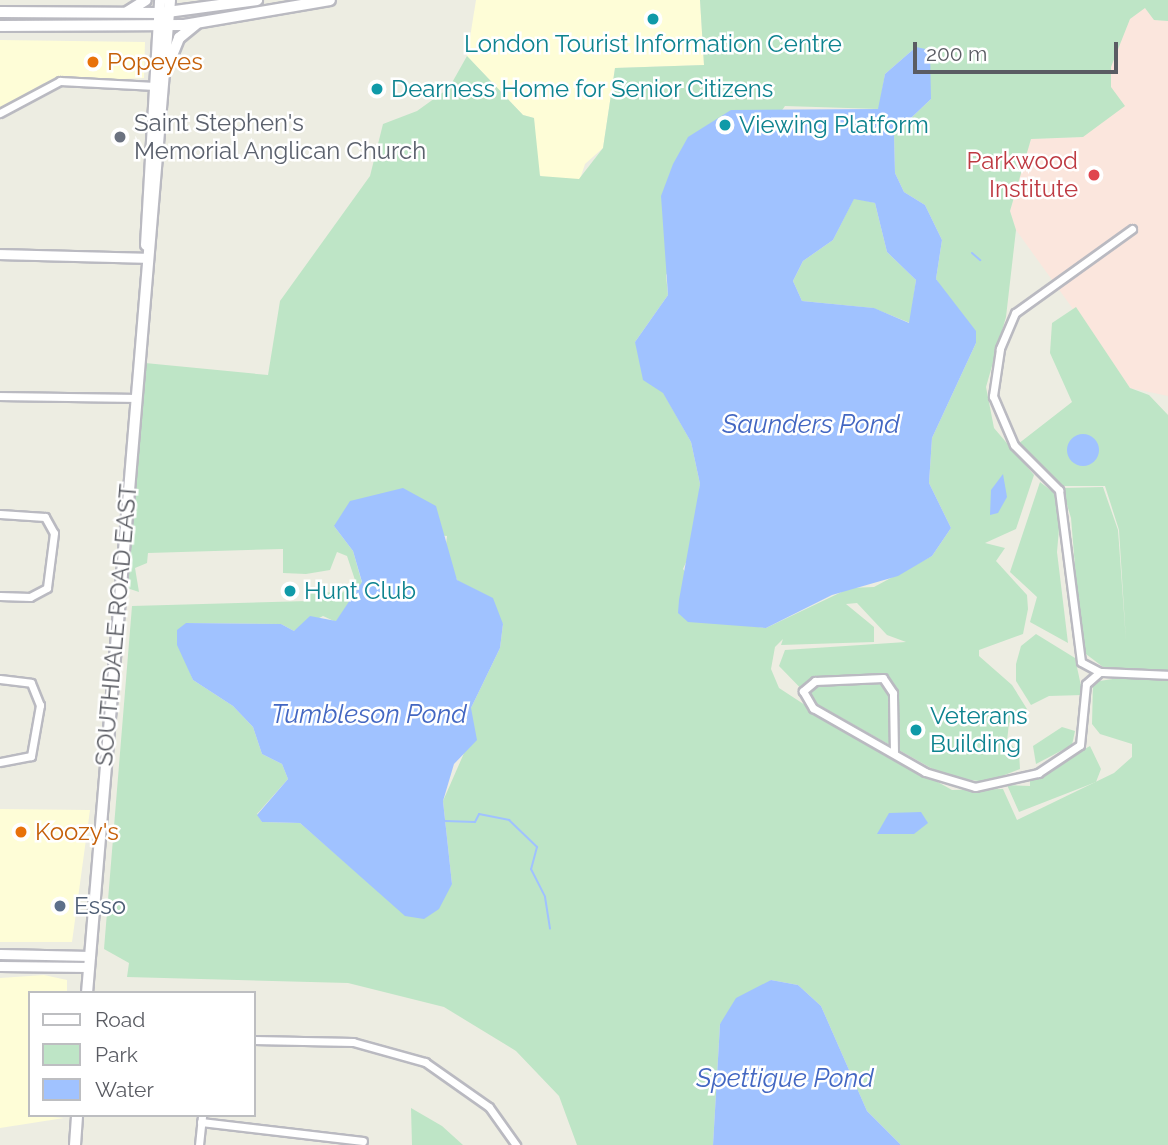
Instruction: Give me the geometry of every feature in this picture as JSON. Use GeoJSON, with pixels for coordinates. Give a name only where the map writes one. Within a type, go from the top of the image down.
{"type":"FeatureCollection","features":[{"type":"Feature","properties":{"kind":"main road"},"geometry":{"type":"LineString","coordinates":[[125,13],[146,0]]}},
{"type":"Feature","properties":{"kind":"main road","name":"SOUTHDALE ROAD EAST"},"geometry":{"type":"LineString","coordinates":[[160,0],[165,13]]}},
{"type":"Feature","properties":{"kind":"main road","name":"SOUTHDALE ROAD EAST"},"geometry":{"type":"LineString","coordinates":[[148,258],[155,86],[165,13],[170,0]]}},
{"type":"Feature","properties":{"kind":"main road"},"geometry":{"type":"LineString","coordinates":[[184,0],[196,7]]}},
{"type":"Feature","properties":{"kind":"main road"},"geometry":{"type":"LineString","coordinates":[[0,12],[165,13],[257,0]]}},
{"type":"Feature","properties":{"kind":"main road"},"geometry":{"type":"LineString","coordinates":[[0,26],[164,26],[330,0]]}},
{"type":"Feature","properties":{"kind":"main road"},"geometry":{"type":"LineString","coordinates":[[167,68],[179,38],[199,22]]}},
{"type":"Feature","properties":{"kind":"main road","name":"SOUTHDALE ROAD EAST"},"geometry":{"type":"LineString","coordinates":[[87,991],[135,398],[167,68],[164,26]]}},
{"type":"Feature","properties":{"kind":"main road"},"geometry":{"type":"LineString","coordinates":[[75,1145],[77,1117]]}},
{"type":"Feature","properties":{"kind":"street"},"geometry":{"type":"LineString","coordinates":[[0,113],[60,81],[155,86]]}},
{"type":"Feature","properties":{"kind":"street"},"geometry":{"type":"LineString","coordinates":[[1132,229],[1015,313],[993,386],[1005,431],[1059,490],[1074,641],[1081,662],[1100,672],[1168,675]]}},
{"type":"Feature","properties":{"kind":"street"},"geometry":{"type":"LineString","coordinates":[[0,254],[148,258]]}},
{"type":"Feature","properties":{"kind":"street"},"geometry":{"type":"LineString","coordinates":[[0,396],[135,398]]}},
{"type":"Feature","properties":{"kind":"street"},"geometry":{"type":"LineString","coordinates":[[0,514],[45,517],[54,533],[47,588],[30,597],[0,596]]}},
{"type":"Feature","properties":{"kind":"street"},"geometry":{"type":"LineString","coordinates":[[894,753],[893,693],[883,678],[815,681],[803,691],[813,708],[894,753],[951,784],[1019,780],[1080,745],[1086,684],[1100,672]]}},
{"type":"Feature","properties":{"kind":"street"},"geometry":{"type":"LineString","coordinates":[[0,679],[31,683],[40,705],[32,756],[0,762]]}},
{"type":"Feature","properties":{"kind":"street"},"geometry":{"type":"LineString","coordinates":[[0,954],[89,961]]}},
{"type":"Feature","properties":{"kind":"street"},"geometry":{"type":"LineString","coordinates":[[0,966],[89,961]]}},
{"type":"Feature","properties":{"kind":"street"},"geometry":{"type":"LineString","coordinates":[[256,1040],[353,1042],[425,1062],[489,1107],[516,1145]]}},
{"type":"Feature","properties":{"kind":"street"},"geometry":{"type":"LineString","coordinates":[[199,1145],[202,1119],[363,1141]]}},
{"type":"Feature","properties":{"kind":"shaded area"},"geometry":{"type":"Polygon","coordinates":[[[476,0],[700,0],[704,65],[615,68],[603,148],[585,164],[580,179],[545,180],[536,171],[534,118],[523,115],[467,56],[476,0]]]}},
{"type":"Feature","properties":{"kind":"shaded area","name":"Parkwood Institute"},"geometry":{"type":"Polygon","coordinates":[[[1145,7],[1154,20],[1168,21],[1168,396],[1130,388],[1016,230],[1010,211],[1031,139],[1083,137],[1111,87],[1111,66],[1130,18],[1145,7]]]}},
{"type":"Feature","properties":{"kind":"shaded area"},"geometry":{"type":"Polygon","coordinates":[[[0,40],[145,42],[144,78],[44,83],[0,108],[0,40]]]}},
{"type":"Feature","properties":{"kind":"shaded area"},"geometry":{"type":"Polygon","coordinates":[[[0,809],[90,810],[72,942],[0,942],[0,809]]]}},
{"type":"Feature","properties":{"kind":"shaded area"},"geometry":{"type":"Polygon","coordinates":[[[44,975],[67,980],[67,991],[28,991],[28,1117],[64,1118],[0,1128],[0,978],[44,975]]]}},
{"type":"Feature","properties":{"kind":"green space"},"geometry":{"type":"Polygon","coordinates":[[[700,0],[1168,0],[1168,21],[1154,20],[1145,8],[1130,19],[1111,67],[1111,87],[1125,106],[1083,137],[1031,139],[1010,211],[1016,230],[1006,317],[986,387],[994,428],[1034,475],[1016,529],[985,543],[1005,548],[996,561],[1027,595],[1028,609],[1023,634],[979,650],[979,656],[1012,685],[1027,709],[1009,723],[1007,741],[1019,752],[1020,769],[987,782],[947,777],[815,703],[779,666],[785,650],[906,642],[887,635],[857,603],[846,604],[874,627],[874,642],[781,645],[783,639],[775,647],[771,669],[779,688],[828,720],[952,790],[1003,789],[1017,820],[1114,773],[1132,757],[1132,744],[1100,734],[1092,724],[1093,682],[1132,676],[1130,669],[1103,667],[1082,651],[1071,518],[1062,488],[1103,487],[1118,530],[1126,641],[1119,530],[1105,486],[1061,486],[1018,444],[1072,402],[1050,353],[1052,323],[1076,307],[1130,388],[1149,395],[1168,415],[1168,1145],[901,1145],[867,1111],[821,1006],[798,985],[771,980],[720,1024],[713,1145],[577,1145],[559,1096],[516,1051],[444,1007],[348,983],[127,977],[129,963],[104,949],[132,606],[308,601],[311,590],[341,594],[355,580],[347,556],[337,552],[330,570],[306,574],[283,573],[283,549],[148,553],[147,563],[135,568],[139,592],[127,588],[145,363],[268,375],[280,301],[370,176],[383,124],[417,111],[449,88],[467,56],[523,115],[534,118],[540,176],[579,179],[603,148],[615,68],[704,65],[700,0]],[[916,47],[885,74],[879,109],[785,106],[666,275],[668,295],[635,342],[691,442],[700,484],[694,544],[683,569],[727,623],[766,628],[850,588],[874,587],[932,556],[951,528],[929,483],[932,438],[976,343],[936,279],[942,240],[925,205],[904,192],[895,173],[894,134],[931,99],[916,47]],[[334,526],[353,551],[362,583],[336,622],[323,616],[294,631],[281,624],[186,623],[186,662],[193,680],[233,706],[253,727],[262,754],[282,764],[288,779],[257,814],[262,822],[300,823],[386,898],[452,884],[443,801],[468,744],[471,708],[500,648],[503,624],[457,580],[445,553],[447,536],[334,526]]]}},
{"type":"Feature","properties":{"kind":"green space"},"geometry":{"type":"Polygon","coordinates":[[[854,198],[875,203],[887,252],[916,280],[910,323],[873,308],[802,301],[793,281],[803,261],[833,240],[854,198]]]}},
{"type":"Feature","properties":{"kind":"green space"},"geometry":{"type":"Polygon","coordinates":[[[1040,482],[1057,495],[1064,528],[1059,529],[1057,552],[1068,643],[1030,622],[1037,597],[1010,572],[1040,482]]]}},
{"type":"Feature","properties":{"kind":"green space"},"geometry":{"type":"Polygon","coordinates":[[[1036,634],[1075,658],[1083,695],[1049,696],[1031,705],[1016,681],[1016,664],[1021,646],[1036,634]]]}},
{"type":"Feature","properties":{"kind":"green space"},"geometry":{"type":"Polygon","coordinates":[[[1062,727],[1075,731],[1072,745],[1036,764],[1033,746],[1062,727]]]}},
{"type":"Feature","properties":{"kind":"green space"},"geometry":{"type":"Polygon","coordinates":[[[1090,746],[1101,769],[1096,782],[1019,812],[1007,785],[1030,786],[1030,779],[1090,746]]]}},
{"type":"Feature","properties":{"kind":"green space"},"geometry":{"type":"Polygon","coordinates":[[[411,1108],[442,1126],[463,1145],[412,1145],[411,1108]]]}},
{"type":"Feature","properties":{"kind":"water","name":"Saunders Pond"},"geometry":{"type":"Polygon","coordinates":[[[916,47],[930,50],[931,99],[894,134],[895,173],[904,192],[925,205],[942,240],[936,279],[976,331],[976,343],[932,438],[929,483],[951,528],[932,556],[898,576],[832,595],[766,628],[688,622],[678,613],[679,600],[700,484],[691,442],[663,393],[643,380],[635,342],[668,295],[661,196],[673,164],[688,137],[731,110],[878,109],[885,74],[916,47]],[[854,199],[833,240],[803,261],[793,281],[802,301],[874,308],[909,323],[916,280],[887,252],[875,203],[854,199]]]}},
{"type":"Feature","properties":{"kind":"water"},"geometry":{"type":"Polygon","coordinates":[[[1083,434],[1094,439],[1099,450],[1094,461],[1083,466],[1072,461],[1067,450],[1072,439],[1083,434]]]}},
{"type":"Feature","properties":{"kind":"water"},"geometry":{"type":"Polygon","coordinates":[[[1003,474],[1007,497],[998,513],[990,515],[991,490],[1003,474]]]}},
{"type":"Feature","properties":{"kind":"water","name":"Tumbleson Pond"},"geometry":{"type":"Polygon","coordinates":[[[403,488],[436,506],[457,580],[493,598],[503,624],[500,648],[471,708],[477,740],[454,764],[443,801],[452,884],[439,909],[424,919],[405,916],[300,823],[262,822],[257,815],[288,779],[282,764],[262,754],[253,727],[233,706],[193,680],[177,645],[177,630],[186,623],[281,624],[294,631],[310,616],[336,621],[362,582],[353,551],[334,526],[350,501],[403,488]]]}},
{"type":"Feature","properties":{"kind":"water"},"geometry":{"type":"Polygon","coordinates":[[[921,812],[928,823],[914,834],[877,834],[889,813],[921,812]]]}},
{"type":"Feature","properties":{"kind":"water","name":"Spettigue Pond"},"geometry":{"type":"Polygon","coordinates":[[[771,980],[798,985],[821,1006],[867,1111],[901,1145],[713,1145],[720,1024],[736,998],[771,980]]]}},
{"type":"Feature","properties":{"kind":"waterway"},"geometry":{"type":"LineString","coordinates":[[972,253],[980,260]]}},
{"type":"Feature","properties":{"kind":"waterway"},"geometry":{"type":"LineString","coordinates":[[445,821],[475,822],[479,814],[509,820],[537,847],[531,869],[545,897],[550,929]]}},
{"type":"Feature","properties":{"kind":"place","name":"London Tourist Information Centre"},"geometry":{"type":"Point","coordinates":[653,19]}},
{"type":"Feature","properties":{"kind":"place","name":"Popeyes"},"geometry":{"type":"Point","coordinates":[93,62]}},
{"type":"Feature","properties":{"kind":"place","name":"Dearness Home for Senior Citizens"},"geometry":{"type":"Point","coordinates":[377,89]}},
{"type":"Feature","properties":{"kind":"place","name":"Viewing Platform"},"geometry":{"type":"Point","coordinates":[725,125]}},
{"type":"Feature","properties":{"kind":"place","name":"Saint Stephen's Memorial Anglican Church"},"geometry":{"type":"Point","coordinates":[120,137]}},
{"type":"Feature","properties":{"kind":"place","name":"Parkwood Institute"},"geometry":{"type":"Point","coordinates":[1094,175]}},
{"type":"Feature","properties":{"kind":"place","name":"Hunt Club"},"geometry":{"type":"Point","coordinates":[290,591]}},
{"type":"Feature","properties":{"kind":"place","name":"Veterans Building"},"geometry":{"type":"Point","coordinates":[916,730]}},
{"type":"Feature","properties":{"kind":"place","name":"Koozy's"},"geometry":{"type":"Point","coordinates":[21,832]}},
{"type":"Feature","properties":{"kind":"place","name":"Esso"},"geometry":{"type":"Point","coordinates":[60,906]}}]}
